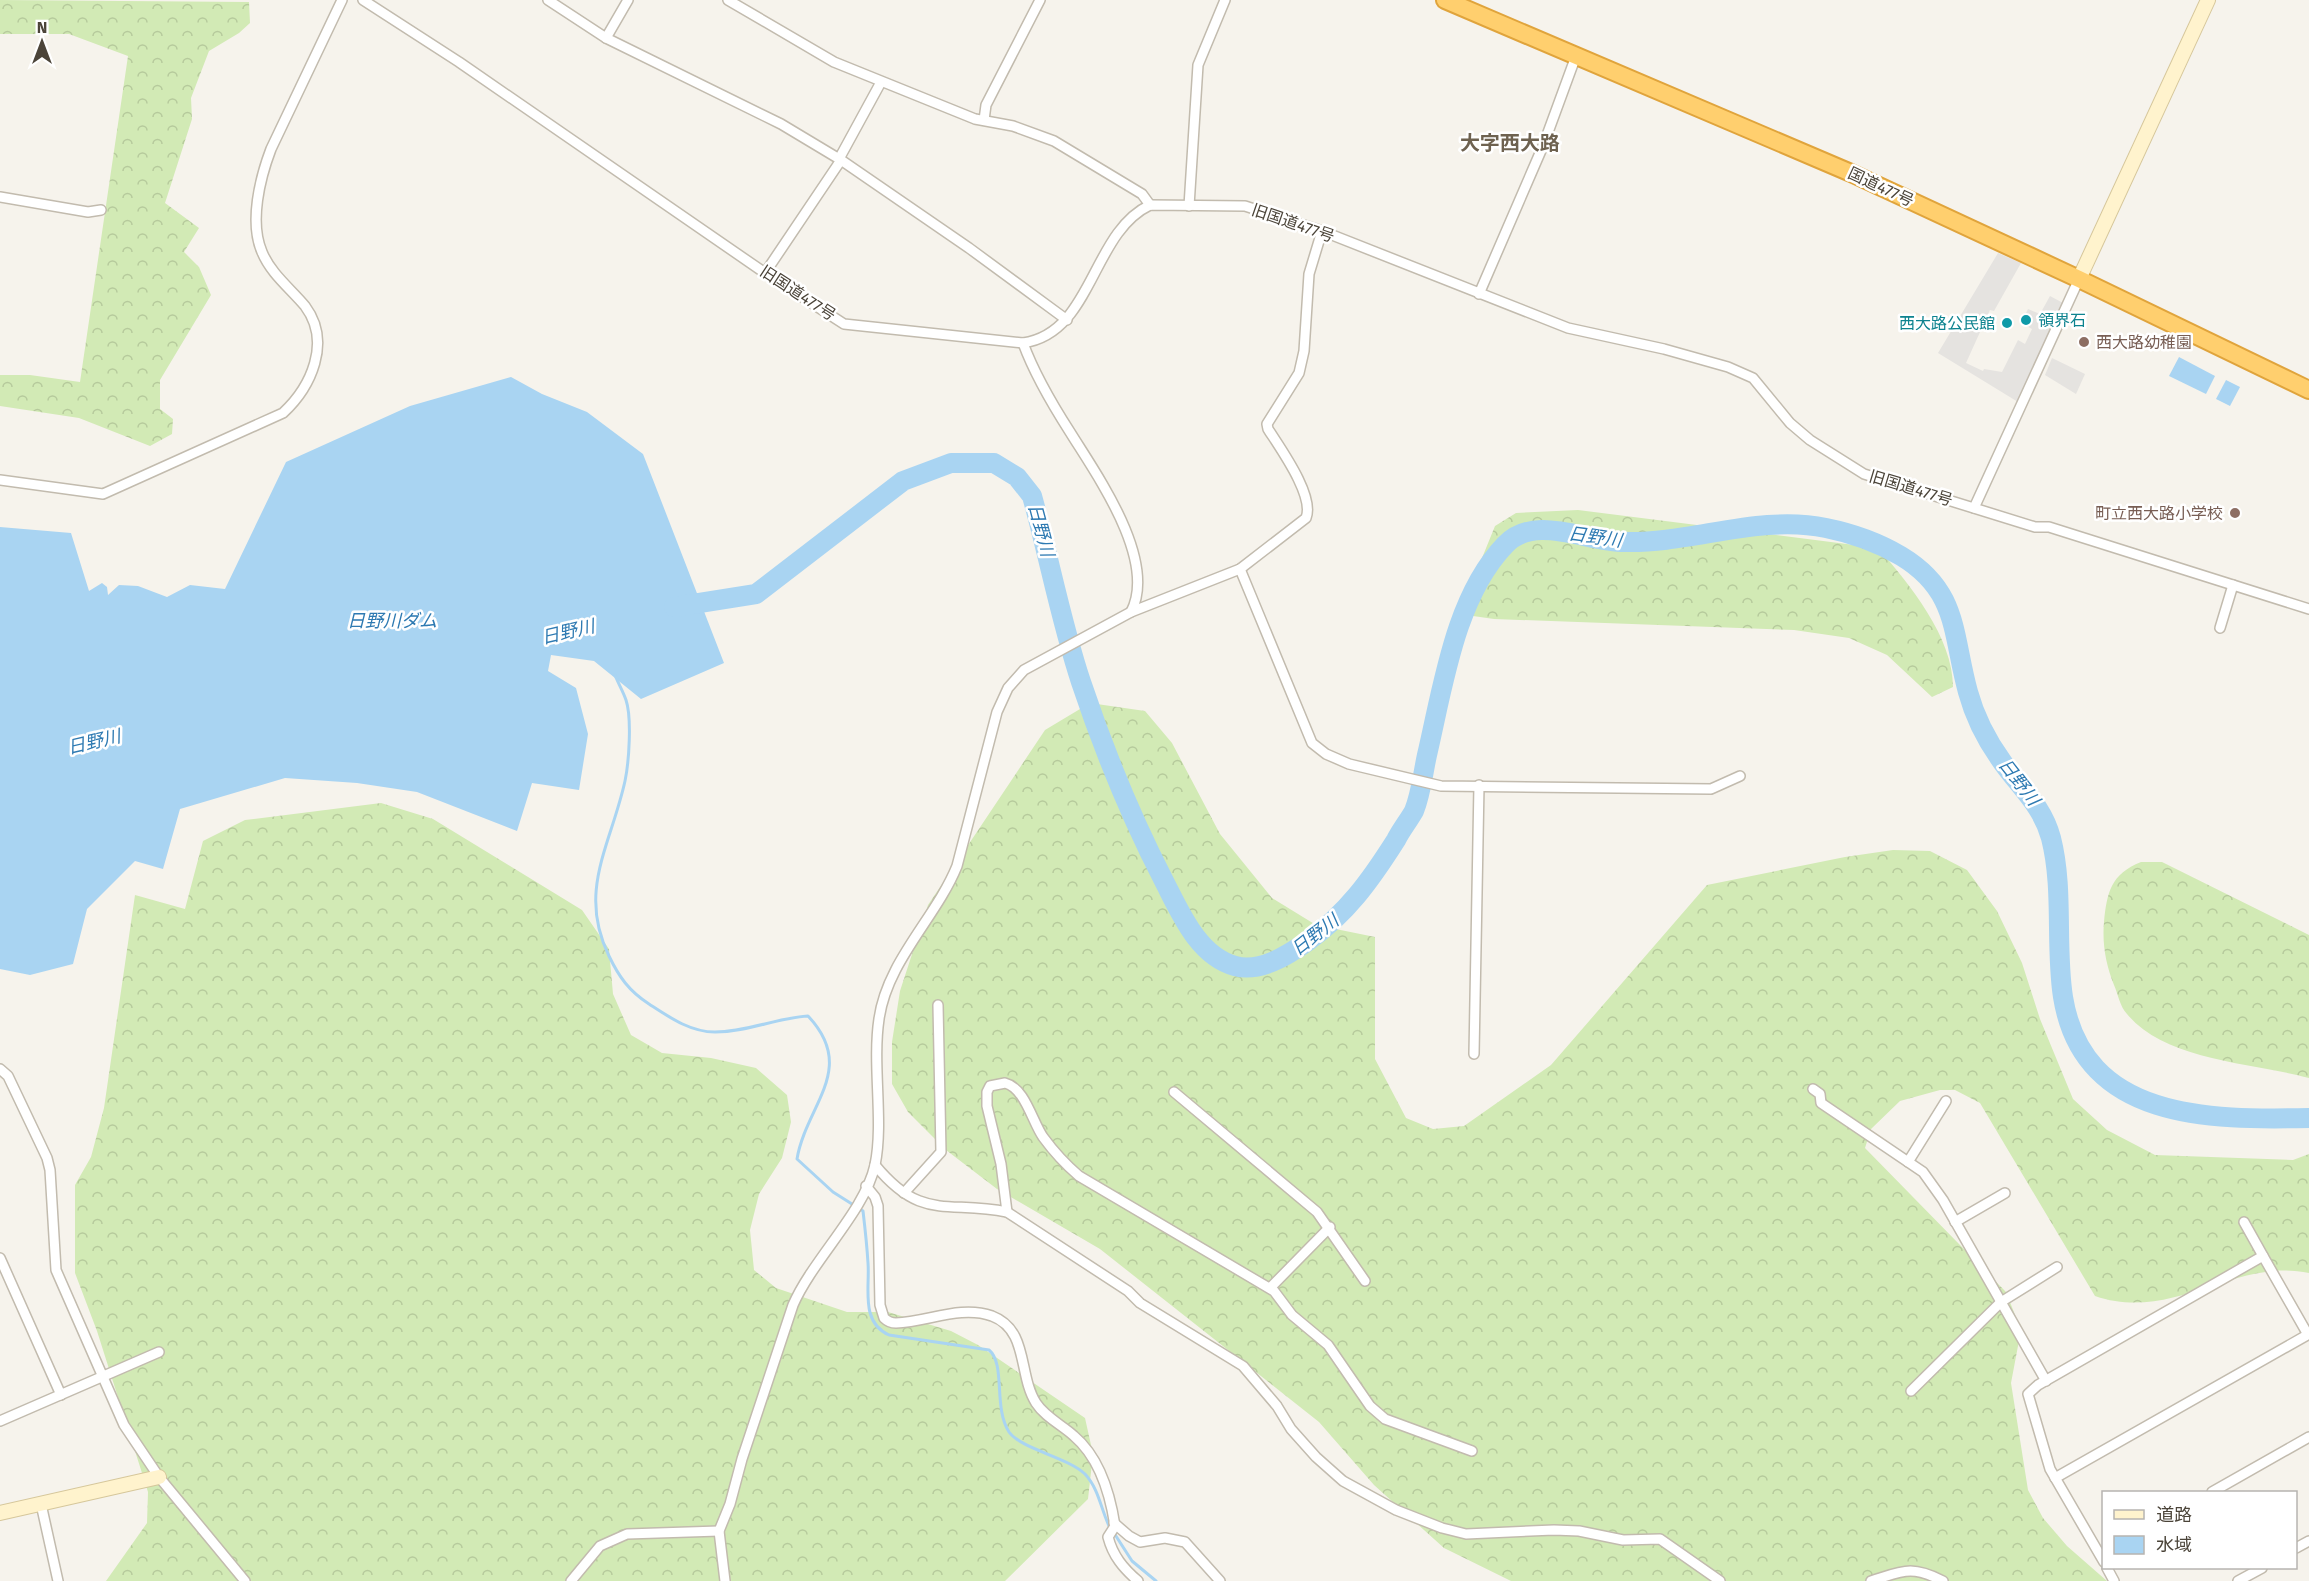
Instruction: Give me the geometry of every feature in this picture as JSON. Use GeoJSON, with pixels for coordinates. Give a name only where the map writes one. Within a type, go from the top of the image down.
{"type":"FeatureCollection","features":[{"type":"Feature","properties":{"kind":"highway","name":"国道477号"},"geometry":{"type":"LineString","coordinates":[[1445,0],[1851,173],[2079,279],[2309,390]]}},
{"type":"Feature","properties":{"kind":"street"},"geometry":{"type":"LineString","coordinates":[[0,480],[103,494],[283,413],[302,394],[317,355],[315,330],[307,309],[269,264],[262,252],[257,213],[266,162],[271,149],[342,0]]}},
{"type":"Feature","properties":{"kind":"street","name":"旧国道477号"},"geometry":{"type":"LineString","coordinates":[[363,0],[465,66],[765,273],[844,324],[1023,343],[1049,335],[1067,320],[1115,237],[1138,210],[1150,205],[1245,206],[1322,231],[1568,328],[1664,349],[1753,378],[1790,423],[1809,440],[1856,470],[1883,481],[2035,527],[2049,527],[2309,609]]}},
{"type":"Feature","properties":{"kind":"street"},"geometry":{"type":"LineString","coordinates":[[548,0],[606,38],[781,124],[840,160],[937,225],[1067,320]]}},
{"type":"Feature","properties":{"kind":"street"},"geometry":{"type":"LineString","coordinates":[[606,38],[628,0]]}},
{"type":"Feature","properties":{"kind":"street"},"geometry":{"type":"LineString","coordinates":[[728,0],[808,49],[881,82],[984,120],[1013,126],[1054,141],[1142,194],[1150,205]]}},
{"type":"Feature","properties":{"kind":"street"},"geometry":{"type":"LineString","coordinates":[[984,120],[986,105],[1040,0]]}},
{"type":"Feature","properties":{"kind":"street"},"geometry":{"type":"LineString","coordinates":[[1189,206],[1198,65],[1225,0]]}},
{"type":"Feature","properties":{"kind":"street"},"geometry":{"type":"LineString","coordinates":[[1974,508],[2208,0]]}},
{"type":"Feature","properties":{"kind":"street"},"geometry":{"type":"LineString","coordinates":[[1479,294],[1543,146],[1576,56]]}},
{"type":"Feature","properties":{"kind":"street"},"geometry":{"type":"LineString","coordinates":[[765,273],[840,160],[881,82]]}},
{"type":"Feature","properties":{"kind":"street"},"geometry":{"type":"LineString","coordinates":[[0,198],[88,212],[101,210]]}},
{"type":"Feature","properties":{"kind":"street"},"geometry":{"type":"LineString","coordinates":[[725,1581],[718,1531],[730,1504],[742,1459],[793,1305],[802,1285],[865,1189],[875,1165],[879,1018],[902,959],[948,887],[960,855],[997,712],[1008,688],[1024,670],[1131,612],[1240,569],[1306,518],[1308,505],[1293,469],[1267,424],[1299,373],[1304,351],[1309,274],[1322,231]]}},
{"type":"Feature","properties":{"kind":"street"},"geometry":{"type":"LineString","coordinates":[[1023,343],[1029,359],[1070,431],[1113,499],[1129,540],[1137,576],[1136,603],[1131,612]]}},
{"type":"Feature","properties":{"kind":"street"},"geometry":{"type":"LineString","coordinates":[[1240,569],[1312,743],[1349,764],[1441,786],[1711,789],[1740,776]]}},
{"type":"Feature","properties":{"kind":"street"},"geometry":{"type":"LineString","coordinates":[[2220,628],[2233,585]]}},
{"type":"Feature","properties":{"kind":"street"},"geometry":{"type":"LineString","coordinates":[[1474,1054],[1479,785]]}},
{"type":"Feature","properties":{"kind":"street"},"geometry":{"type":"LineString","coordinates":[[904,1193],[941,1152],[938,1005]]}},
{"type":"Feature","properties":{"kind":"street"},"geometry":{"type":"LineString","coordinates":[[0,1069],[8,1076],[47,1158],[50,1170],[56,1270],[124,1425],[159,1477],[245,1581]]}},
{"type":"Feature","properties":{"kind":"street"},"geometry":{"type":"LineString","coordinates":[[1007,1212],[1002,1164],[986,1098],[990,1086],[1005,1083],[1019,1093],[1042,1135],[1061,1161],[1079,1176],[1270,1288],[1292,1315],[1328,1345],[1370,1406],[1385,1419],[1472,1451]]}},
{"type":"Feature","properties":{"kind":"street"},"geometry":{"type":"LineString","coordinates":[[1813,1089],[1820,1094],[1821,1103],[1923,1172],[1955,1222],[2046,1381]]}},
{"type":"Feature","properties":{"kind":"street"},"geometry":{"type":"LineString","coordinates":[[1174,1092],[1317,1212],[1330,1227],[1365,1281]]}},
{"type":"Feature","properties":{"kind":"street"},"geometry":{"type":"LineString","coordinates":[[1908,1162],[1946,1101]]}},
{"type":"Feature","properties":{"kind":"street"},"geometry":{"type":"LineString","coordinates":[[875,1165],[888,1180],[916,1201],[946,1208],[991,1209],[1007,1212],[1128,1291],[1140,1303],[1243,1366],[1277,1406],[1291,1429],[1316,1457],[1343,1481],[1370,1497],[1442,1528],[1466,1534],[1554,1530],[1579,1531],[1623,1540],[1660,1539],[1720,1581]]}},
{"type":"Feature","properties":{"kind":"street"},"geometry":{"type":"LineString","coordinates":[[865,1189],[875,1197],[878,1206],[880,1305],[884,1318],[895,1323],[941,1314],[977,1314],[989,1315],[1005,1324],[1018,1342],[1037,1404],[1081,1441],[1099,1469],[1109,1492],[1115,1524],[1140,1542],[1165,1538],[1185,1542],[1220,1581]]}},
{"type":"Feature","properties":{"kind":"street"},"geometry":{"type":"LineString","coordinates":[[1955,1222],[2005,1193]]}},
{"type":"Feature","properties":{"kind":"street"},"geometry":{"type":"LineString","coordinates":[[2055,1478],[2308,1334],[2244,1222]]}},
{"type":"Feature","properties":{"kind":"street"},"geometry":{"type":"LineString","coordinates":[[1270,1288],[1330,1227]]}},
{"type":"Feature","properties":{"kind":"street"},"geometry":{"type":"LineString","coordinates":[[2102,1558],[2050,1469],[2028,1394],[2046,1381],[2264,1256]]}},
{"type":"Feature","properties":{"kind":"street"},"geometry":{"type":"LineString","coordinates":[[0,1258],[61,1395]]}},
{"type":"Feature","properties":{"kind":"street"},"geometry":{"type":"LineString","coordinates":[[1911,1391],[2001,1302],[2057,1267]]}},
{"type":"Feature","properties":{"kind":"street"},"geometry":{"type":"LineString","coordinates":[[1,1420],[159,1352]]}},
{"type":"Feature","properties":{"kind":"street"},"geometry":{"type":"LineString","coordinates":[[2214,1491],[2309,1437]]}},
{"type":"Feature","properties":{"kind":"street"},"geometry":{"type":"LineString","coordinates":[[0,1513],[159,1477]]}},
{"type":"Feature","properties":{"kind":"street"},"geometry":{"type":"LineString","coordinates":[[41,1504],[58,1581]]}},
{"type":"Feature","properties":{"kind":"street"},"geometry":{"type":"LineString","coordinates":[[1115,1524],[1108,1537],[1120,1565],[1138,1581]]}},
{"type":"Feature","properties":{"kind":"street"},"geometry":{"type":"LineString","coordinates":[[571,1581],[600,1546],[627,1534],[718,1531]]}},
{"type":"Feature","properties":{"kind":"street"},"geometry":{"type":"LineString","coordinates":[[2238,1581],[2260,1569]]}},
{"type":"Feature","properties":{"kind":"street"},"geometry":{"type":"LineString","coordinates":[[1871,1581],[1903,1570],[1919,1571],[1943,1581]]}},
{"type":"Feature","properties":{"kind":"green space"},"geometry":{"type":"Polygon","coordinates":[[[0,0],[249,2],[250,23],[239,33],[209,51],[191,98],[192,119],[165,203],[199,228],[184,252],[199,267],[211,295],[160,380],[160,409],[173,419],[172,434],[150,446],[79,418],[0,406],[0,375],[30,375],[80,382],[128,56],[69,34],[0,34],[0,0]]]}},
{"type":"Feature","properties":{"kind":"green space"},"geometry":{"type":"Polygon","coordinates":[[[1578,510],[1878,548],[1916,595],[1938,631],[1946,649],[1953,687],[1932,697],[1887,655],[1849,638],[1794,630],[1494,619],[1473,616],[1467,595],[1495,526],[1516,513],[1578,510]]]}},
{"type":"Feature","properties":{"kind":"green space"},"geometry":{"type":"Polygon","coordinates":[[[1090,703],[1145,711],[1172,743],[1220,834],[1272,898],[1316,925],[1375,937],[1375,1059],[1406,1118],[1433,1129],[1464,1126],[1551,1065],[1707,885],[1845,857],[1893,850],[1930,851],[1967,870],[1997,911],[2022,963],[2040,1019],[2073,1099],[2107,1130],[2155,1155],[2293,1160],[2309,1154],[2309,1273],[2282,1271],[2255,1274],[2151,1302],[2124,1302],[2095,1296],[1980,1103],[1955,1090],[1940,1090],[1900,1101],[1871,1129],[1865,1148],[2006,1292],[2021,1330],[2011,1383],[2028,1490],[2043,1518],[2067,1546],[2107,1581],[1511,1581],[1444,1548],[1374,1485],[1319,1422],[1100,1249],[997,1189],[946,1150],[908,1112],[892,1084],[892,1042],[900,991],[928,905],[1045,730],[1090,703]]]}},
{"type":"Feature","properties":{"kind":"green space"},"geometry":{"type":"Polygon","coordinates":[[[381,803],[433,819],[582,910],[609,949],[613,994],[631,1035],[662,1053],[711,1058],[756,1068],[787,1095],[791,1122],[782,1158],[759,1194],[750,1230],[754,1270],[776,1288],[847,1312],[888,1312],[951,1331],[978,1345],[1085,1418],[1093,1454],[1088,1499],[1005,1581],[106,1581],[147,1523],[148,1492],[97,1331],[75,1273],[75,1185],[91,1157],[104,1108],[135,895],[185,909],[203,841],[245,820],[381,803]]]}},
{"type":"Feature","properties":{"kind":"green space"},"geometry":{"type":"Polygon","coordinates":[[[2141,862],[2162,862],[2309,935],[2309,1078],[2237,1064],[2187,1051],[2143,1030],[2125,1011],[2119,1000],[2107,962],[2104,922],[2112,885],[2123,872],[2141,862]]]}},
{"type":"Feature","properties":{"kind":"shaded area"},"geometry":{"type":"Polygon","coordinates":[[[1998,253],[2021,263],[1994,311],[1990,310],[1966,363],[1983,371],[1984,369],[2002,372],[2018,340],[2025,344],[2032,329],[2021,323],[2028,309],[2040,314],[2050,296],[2063,303],[2018,402],[1938,353],[1998,253]]]}},
{"type":"Feature","properties":{"kind":"shaded area"},"geometry":{"type":"Polygon","coordinates":[[[2052,358],[2085,374],[2076,394],[2045,375],[2052,358]]]}},
{"type":"Feature","properties":{"kind":"water"},"geometry":{"type":"Polygon","coordinates":[[[2179,357],[2215,376],[2206,394],[2169,376],[2179,357]]]}},
{"type":"Feature","properties":{"kind":"water","name":"日野川ダム"},"geometry":{"type":"Polygon","coordinates":[[[511,377],[542,394],[587,412],[643,454],[724,663],[641,699],[594,661],[551,655],[548,671],[576,688],[588,734],[579,790],[532,783],[517,831],[417,792],[357,783],[285,778],[180,809],[163,869],[135,861],[87,909],[73,964],[30,975],[0,969],[0,527],[71,533],[89,591],[102,583],[107,587],[108,595],[119,585],[138,586],[167,597],[190,585],[225,589],[286,462],[410,406],[511,377]]]}},
{"type":"Feature","properties":{"kind":"water"},"geometry":{"type":"Polygon","coordinates":[[[2226,380],[2240,387],[2230,406],[2216,399],[2226,380]]]}},
{"type":"Feature","properties":{"kind":"waterway","name":"日野川"},"geometry":{"type":"LineString","coordinates":[[674,607],[756,594],[903,481],[951,463],[994,463],[1017,477],[1032,496],[1067,636],[1081,682],[1140,833],[1184,919],[1200,943],[1222,961],[1244,968],[1264,965],[1292,952],[1335,919],[1367,883],[1412,814],[1420,791],[1453,644],[1463,616],[1488,566],[1505,545],[1517,536],[1531,531],[1546,530],[1609,541],[1649,541],[1776,525],[1826,528],[1855,536],[1901,556],[1934,584],[1950,615],[1968,692],[1978,720],[1997,755],[2043,817],[2055,857],[2063,997],[2075,1038],[2096,1068],[2124,1090],[2156,1105],[2193,1113],[2232,1117],[2309,1118]]}},
{"type":"Feature","properties":{"kind":"waterway"},"geometry":{"type":"LineString","coordinates":[[615,675],[628,708],[629,752],[625,781],[600,868],[596,889],[596,910],[600,932],[617,971],[630,989],[642,999],[688,1027],[715,1032],[727,1031],[808,1016],[822,1035],[829,1053],[829,1070],[825,1087],[802,1140],[797,1159],[833,1192],[863,1211],[868,1263],[868,1304],[874,1322],[889,1335],[989,1350],[997,1365],[1002,1411],[1009,1432],[1023,1443],[1085,1474],[1097,1493],[1110,1528]]}},
{"type":"Feature","properties":{"kind":"waterway"},"geometry":{"type":"LineString","coordinates":[[1114,1533],[1132,1561],[1156,1581]]}},
{"type":"Feature","properties":{"kind":"place","name":"領界石"},"geometry":{"type":"Point","coordinates":[2026,320]}},
{"type":"Feature","properties":{"kind":"place","name":"西大路公民館"},"geometry":{"type":"Point","coordinates":[2007,323]}},
{"type":"Feature","properties":{"kind":"place","name":"西大路幼稚園"},"geometry":{"type":"Point","coordinates":[2084,342]}},
{"type":"Feature","properties":{"kind":"place","name":"町立西大路小学校"},"geometry":{"type":"Point","coordinates":[2235,513]}},
{"type":"Feature","properties":{"kind":"district","name":"大字西大路"},"geometry":{"type":"Point","coordinates":[1510,143]}}]}
